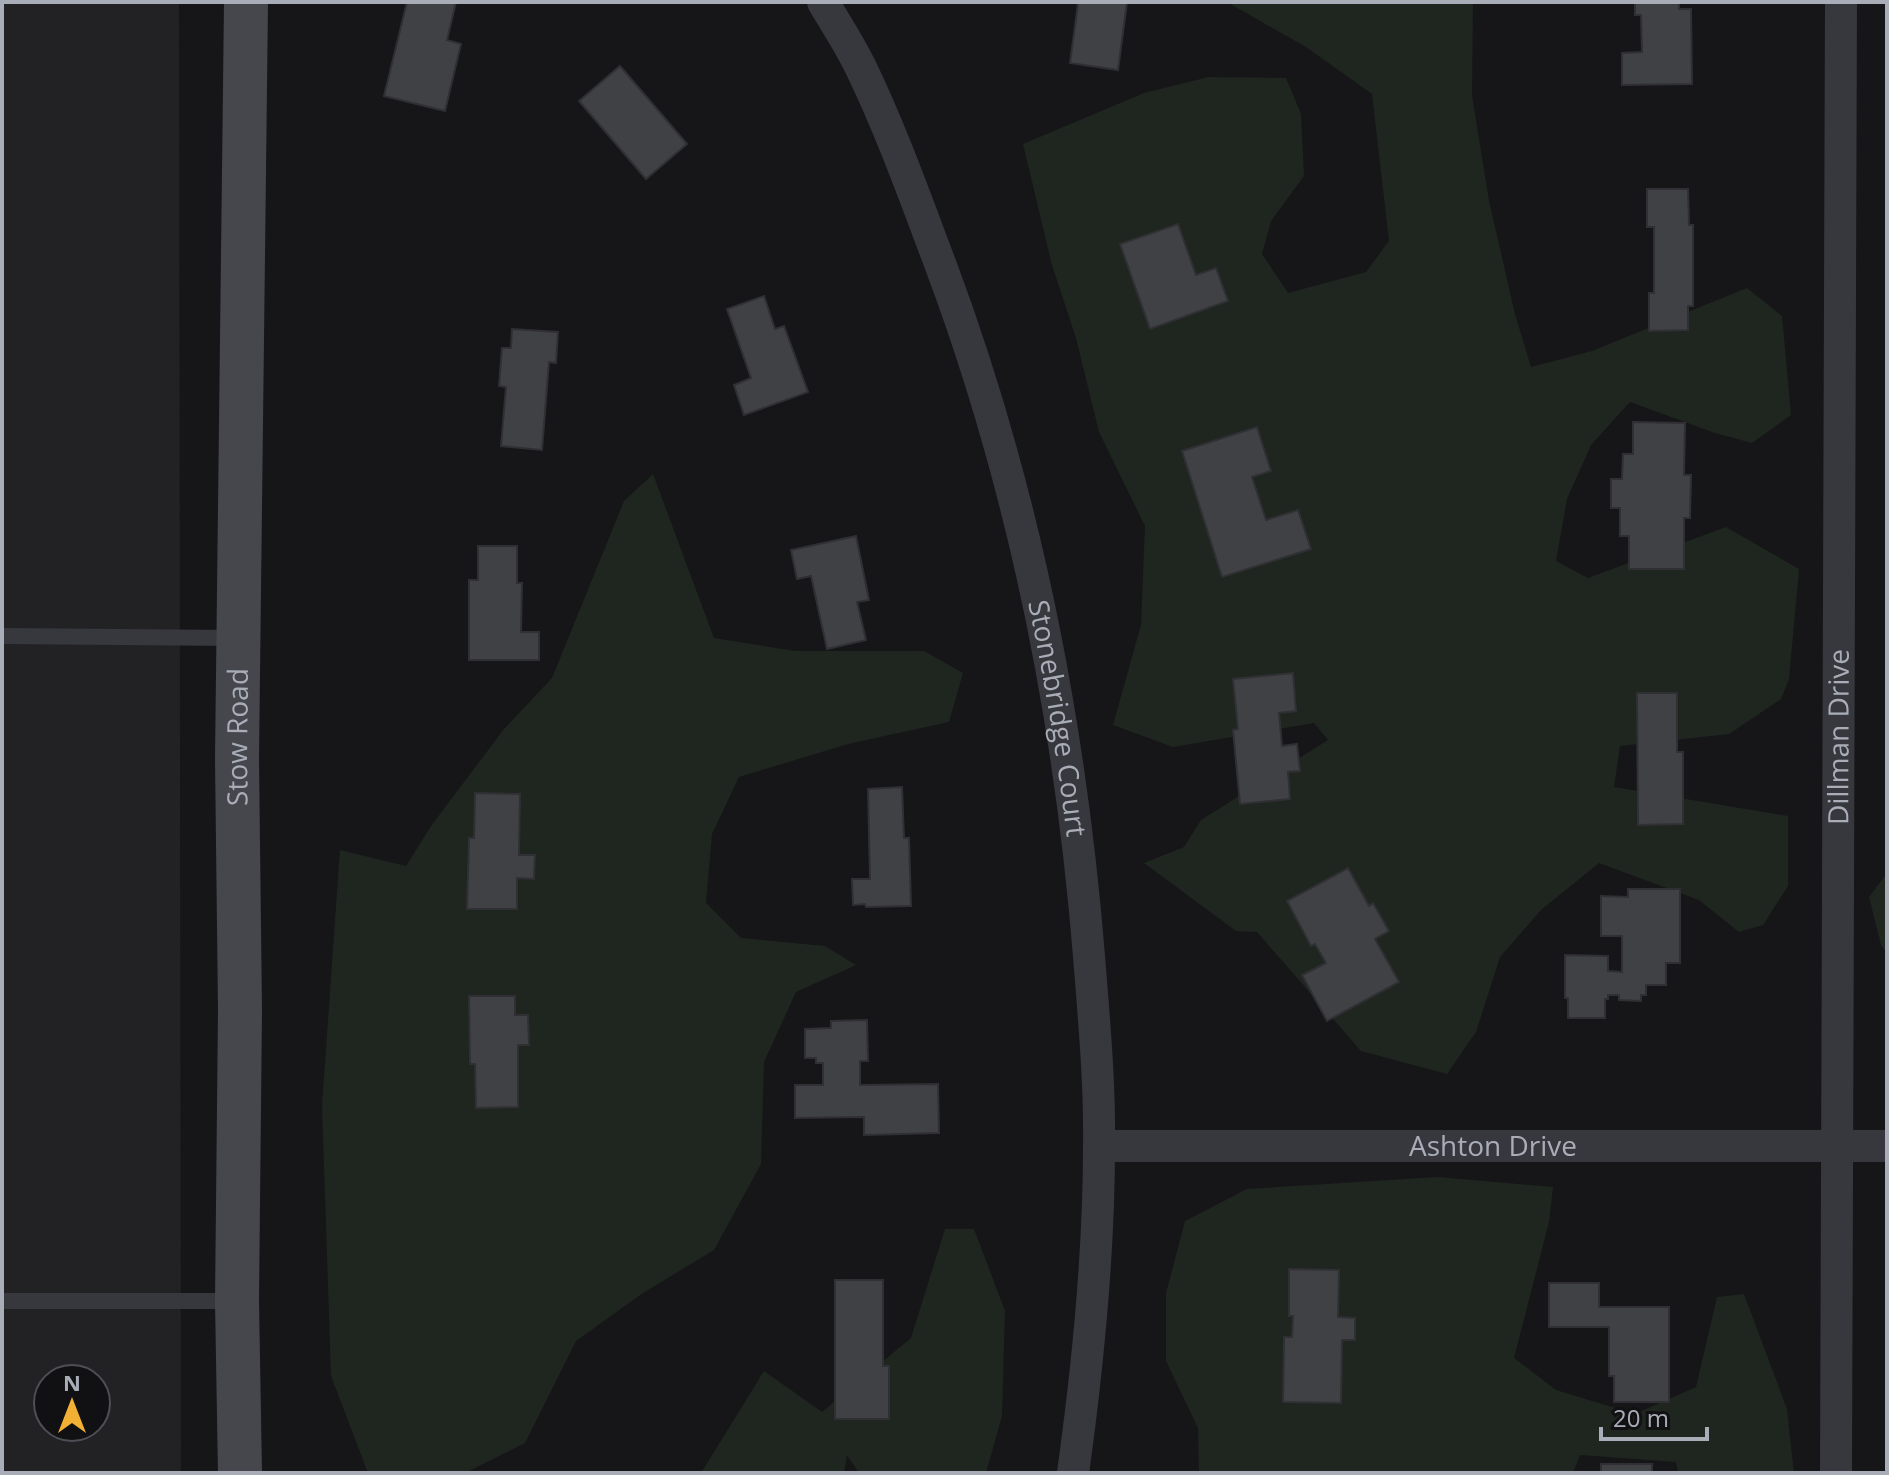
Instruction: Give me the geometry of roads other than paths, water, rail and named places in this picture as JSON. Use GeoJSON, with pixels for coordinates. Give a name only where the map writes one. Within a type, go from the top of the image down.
{"type":"FeatureCollection","features":[{"type":"Feature","properties":{"kind":"street","name":"Stow Road"},"geometry":{"type":"LineString","coordinates":[[240,1473],[237,759],[246,2]]}},
{"type":"Feature","properties":{"kind":"street","name":"Stonebridge Court"},"geometry":{"type":"LineString","coordinates":[[823,2],[860,66],[912,189],[965,331],[1012,490],[1039,602],[1066,747],[1078,836],[1095,1026],[1099,1146],[1094,1283],[1073,1473]]}},
{"type":"Feature","properties":{"kind":"street","name":"Dillman Drive"},"geometry":{"type":"LineString","coordinates":[[1836,1473],[1841,2]]}},
{"type":"Feature","properties":{"kind":"street","name":"Ashton Drive"},"geometry":{"type":"LineString","coordinates":[[1099,1146],[1887,1146]]}},
{"type":"Feature","properties":{"kind":"lane"},"geometry":{"type":"LineString","coordinates":[[2,636],[238,638]]}},
{"type":"Feature","properties":{"kind":"lane"},"geometry":{"type":"LineString","coordinates":[[2,1301],[237,1301]]}}]}
